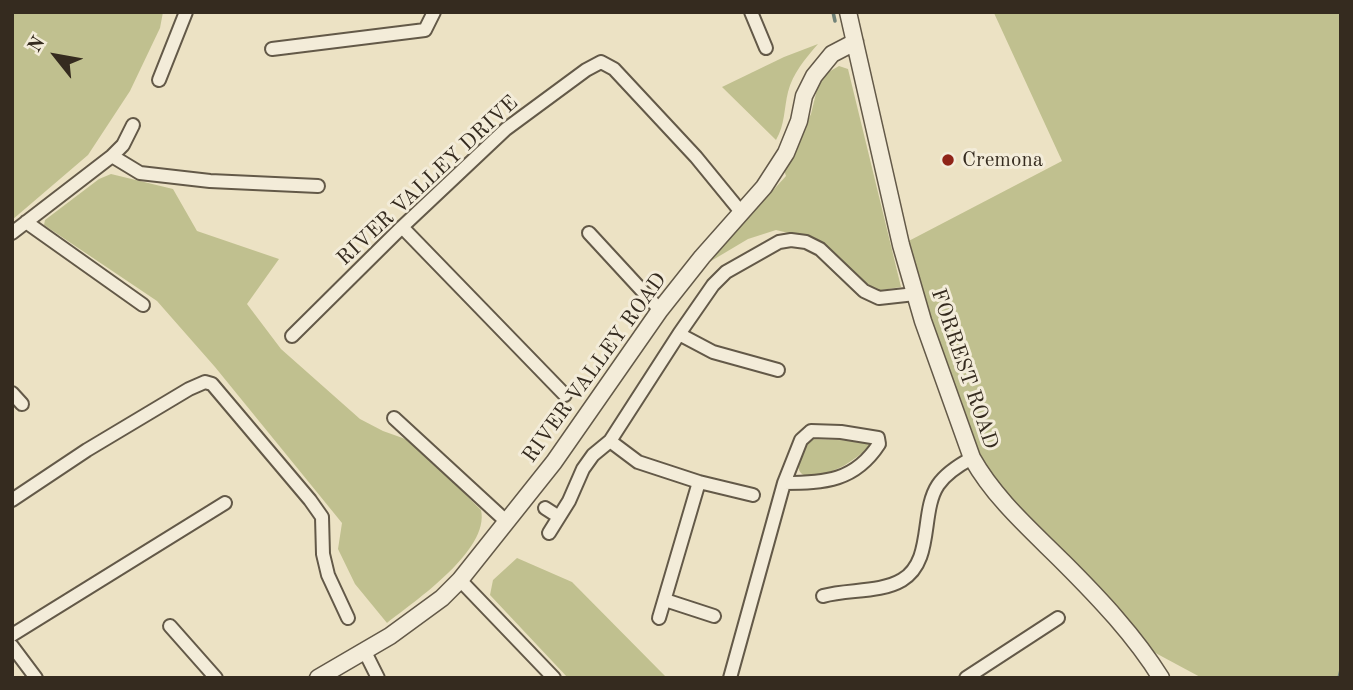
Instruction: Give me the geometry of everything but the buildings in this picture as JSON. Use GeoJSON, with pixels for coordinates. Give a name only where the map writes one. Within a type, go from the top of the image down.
{"type":"FeatureCollection","features":[{"type":"Feature","properties":{"kind":"street"},"geometry":{"type":"LineString","coordinates":[[159,80],[186,12]]}},
{"type":"Feature","properties":{"kind":"street"},"geometry":{"type":"LineString","coordinates":[[272,49],[425,30],[435,12]]}},
{"type":"Feature","properties":{"kind":"street"},"geometry":{"type":"LineString","coordinates":[[751,12],[766,48]]}},
{"type":"Feature","properties":{"kind":"street","name":"FORREST ROAD"},"geometry":{"type":"LineString","coordinates":[[848,12],[901,245],[972,458],[982,477],[1004,503],[1098,599],[1148,657],[1161,678]]}},
{"type":"Feature","properties":{"kind":"street","name":"RIVER VALLEY ROAD"},"geometry":{"type":"LineString","coordinates":[[318,678],[411,622],[460,580],[554,462],[660,310],[764,187],[786,153],[799,121],[804,96],[814,76],[832,54],[855,42]]}},
{"type":"Feature","properties":{"kind":"street","name":"RIVER VALLEY DRIVE"},"geometry":{"type":"LineString","coordinates":[[292,336],[506,129],[586,69],[601,62],[614,69],[696,157],[741,212]]}},
{"type":"Feature","properties":{"kind":"street"},"geometry":{"type":"LineString","coordinates":[[12,233],[112,156],[123,145],[133,125]]}},
{"type":"Feature","properties":{"kind":"street"},"geometry":{"type":"LineString","coordinates":[[112,156],[140,173],[210,181],[318,186]]}},
{"type":"Feature","properties":{"kind":"street"},"geometry":{"type":"LineString","coordinates":[[26,222],[143,305]]}},
{"type":"Feature","properties":{"kind":"street"},"geometry":{"type":"LineString","coordinates":[[402,227],[565,395]]}},
{"type":"Feature","properties":{"kind":"street"},"geometry":{"type":"LineString","coordinates":[[589,233],[660,310]]}},
{"type":"Feature","properties":{"kind":"street"},"geometry":{"type":"LineString","coordinates":[[549,533],[569,500],[583,469],[593,455],[610,441],[679,334],[713,285],[726,272],[779,242],[791,240],[806,242],[820,249],[864,292],[878,298],[915,293]]}},
{"type":"Feature","properties":{"kind":"street"},"geometry":{"type":"LineString","coordinates":[[679,334],[713,352],[778,370]]}},
{"type":"Feature","properties":{"kind":"street"},"geometry":{"type":"LineString","coordinates":[[12,500],[87,450],[189,388],[205,382],[212,384],[322,517],[323,554],[328,575],[348,618]]}},
{"type":"Feature","properties":{"kind":"street"},"geometry":{"type":"LineString","coordinates":[[12,393],[22,404]]}},
{"type":"Feature","properties":{"kind":"street"},"geometry":{"type":"LineString","coordinates":[[394,418],[507,522]]}},
{"type":"Feature","properties":{"kind":"street"},"geometry":{"type":"LineString","coordinates":[[730,678],[784,483],[797,447],[811,431],[855,433],[878,438],[879,444],[863,465],[842,477],[816,483],[784,483]]}},
{"type":"Feature","properties":{"kind":"street"},"geometry":{"type":"LineString","coordinates":[[610,441],[638,462],[699,482],[753,495]]}},
{"type":"Feature","properties":{"kind":"street"},"geometry":{"type":"LineString","coordinates":[[823,596],[885,586],[903,579],[917,565],[937,487],[949,472],[972,458]]}},
{"type":"Feature","properties":{"kind":"street"},"geometry":{"type":"LineString","coordinates":[[659,618],[699,482]]}},
{"type":"Feature","properties":{"kind":"street"},"geometry":{"type":"LineString","coordinates":[[12,635],[225,503]]}},
{"type":"Feature","properties":{"kind":"street"},"geometry":{"type":"LineString","coordinates":[[545,508],[559,517]]}},
{"type":"Feature","properties":{"kind":"street"},"geometry":{"type":"LineString","coordinates":[[460,580],[554,678]]}},
{"type":"Feature","properties":{"kind":"street"},"geometry":{"type":"LineString","coordinates":[[665,600],[714,616]]}},
{"type":"Feature","properties":{"kind":"street"},"geometry":{"type":"LineString","coordinates":[[966,678],[1058,618]]}},
{"type":"Feature","properties":{"kind":"street"},"geometry":{"type":"LineString","coordinates":[[170,626],[216,678]]}},
{"type":"Feature","properties":{"kind":"street"},"geometry":{"type":"LineString","coordinates":[[12,646],[36,678]]}},
{"type":"Feature","properties":{"kind":"street"},"geometry":{"type":"LineString","coordinates":[[365,652],[378,678]]}},
{"type":"Feature","properties":{"kind":"green space"},"geometry":{"type":"Polygon","coordinates":[[[12,12],[163,12],[160,28],[130,91],[88,155],[12,220],[12,12]]]}},
{"type":"Feature","properties":{"kind":"green space"},"geometry":{"type":"Polygon","coordinates":[[[1341,12],[1341,678],[1202,678],[1135,642],[982,477],[901,245],[1062,161],[994,13],[1341,12]]]}},
{"type":"Feature","properties":{"kind":"green space"},"geometry":{"type":"Polygon","coordinates":[[[818,44],[793,79],[776,140],[722,87],[784,57],[818,44]]]}},
{"type":"Feature","properties":{"kind":"green space"},"geometry":{"type":"Polygon","coordinates":[[[839,66],[848,69],[901,287],[875,291],[862,285],[828,248],[813,239],[776,230],[748,239],[706,264],[786,176],[784,170],[811,114],[820,77],[839,66]]]}},
{"type":"Feature","properties":{"kind":"green space"},"geometry":{"type":"Polygon","coordinates":[[[111,174],[173,189],[197,231],[279,259],[247,304],[281,349],[360,419],[411,441],[481,510],[481,525],[463,558],[387,623],[355,584],[338,549],[342,523],[215,367],[157,301],[44,225],[45,220],[99,179],[111,174]]]}},
{"type":"Feature","properties":{"kind":"green space"},"geometry":{"type":"Polygon","coordinates":[[[808,439],[865,441],[869,444],[868,448],[845,465],[812,476],[800,471],[798,464],[808,439]]]}},
{"type":"Feature","properties":{"kind":"green space"},"geometry":{"type":"Polygon","coordinates":[[[517,558],[572,582],[667,678],[568,678],[490,595],[493,580],[517,558]]]}},
{"type":"Feature","properties":{"kind":"waterway"},"geometry":{"type":"LineString","coordinates":[[833,12],[835,21]]}},
{"type":"Feature","properties":{"kind":"waterway"},"geometry":{"type":"LineString","coordinates":[[1339,678],[1341,670]]}},
{"type":"Feature","properties":{"kind":"place","name":"Cremona"},"geometry":{"type":"Point","coordinates":[948,160]}}]}
